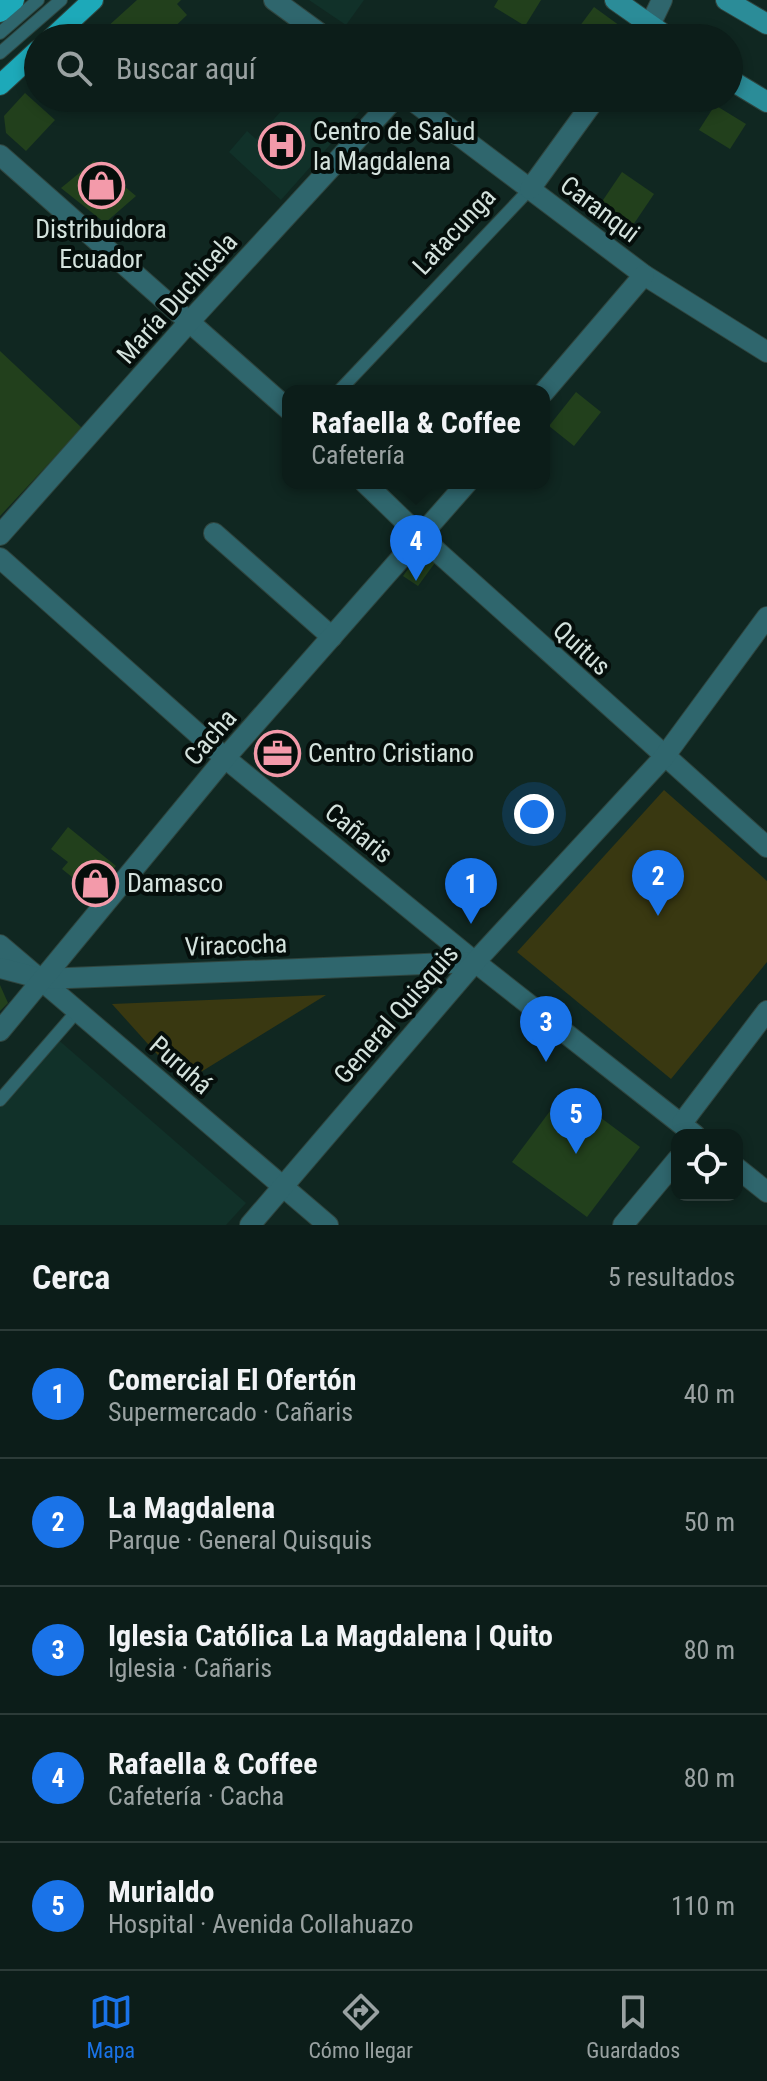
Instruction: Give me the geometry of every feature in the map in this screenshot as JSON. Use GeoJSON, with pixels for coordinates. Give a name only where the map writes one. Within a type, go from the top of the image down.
{"type":"FeatureCollection","features":[{"type":"Feature","properties":{"kind":"main road"},"geometry":{"type":"LineString","coordinates":[[0,12],[14,0]]}},
{"type":"Feature","properties":{"kind":"main road"},"geometry":{"type":"LineString","coordinates":[[67,24],[93,0]]}},
{"type":"Feature","properties":{"kind":"main road"},"geometry":{"type":"LineString","coordinates":[[0,85],[24,63]]}},
{"type":"Feature","properties":{"kind":"street"},"geometry":{"type":"LineString","coordinates":[[274,0],[307,24]]}},
{"type":"Feature","properties":{"kind":"street"},"geometry":{"type":"LineString","coordinates":[[615,0],[638,24]]}},
{"type":"Feature","properties":{"kind":"street"},"geometry":{"type":"LineString","coordinates":[[649,24],[662,0]]}},
{"type":"Feature","properties":{"kind":"street"},"geometry":{"type":"LineString","coordinates":[[726,0],[767,24]]}},
{"type":"Feature","properties":{"kind":"street"},"geometry":{"type":"LineString","coordinates":[[743,87],[767,102]]}},
{"type":"Feature","properties":{"kind":"street","name":"María Duchicela"},"geometry":{"type":"LineString","coordinates":[[0,535],[190,321],[382,112]]}},
{"type":"Feature","properties":{"kind":"street","name":"Caranqui"},"geometry":{"type":"LineString","coordinates":[[428,112],[644,275],[767,352]]}},
{"type":"Feature","properties":{"kind":"street","name":"Latacunga"},"geometry":{"type":"LineString","coordinates":[[530,189],[586,112]]}},
{"type":"Feature","properties":{"kind":"street"},"geometry":{"type":"LineString","coordinates":[[0,155],[282,404]]}},
{"type":"Feature","properties":{"kind":"street"},"geometry":{"type":"LineString","coordinates":[[550,385],[644,275]]}},
{"type":"Feature","properties":{"kind":"street","name":"Quitus"},"geometry":{"type":"LineString","coordinates":[[371,489],[767,847]]}},
{"type":"Feature","properties":{"kind":"street","name":"Cacha"},"geometry":{"type":"LineString","coordinates":[[0,1031],[225,758],[462,489]]}},
{"type":"Feature","properties":{"kind":"street"},"geometry":{"type":"LineString","coordinates":[[214,533],[332,637]]}},
{"type":"Feature","properties":{"kind":"street","name":"Cañaris"},"geometry":{"type":"LineString","coordinates":[[0,558],[225,758],[475,962],[689,1129]]}},
{"type":"Feature","properties":{"kind":"street","name":"General Quisquis"},"geometry":{"type":"LineString","coordinates":[[250,1225],[475,962],[664,757],[767,617]]}},
{"type":"Feature","properties":{"kind":"street","name":"Puruhá"},"geometry":{"type":"LineString","coordinates":[[0,945],[328,1225]]}},
{"type":"Feature","properties":{"kind":"street","name":"Viracocha"},"geometry":{"type":"LineString","coordinates":[[0,968],[43,979],[475,962]]}},
{"type":"Feature","properties":{"kind":"street"},"geometry":{"type":"LineString","coordinates":[[689,1129],[767,1011]]}},
{"type":"Feature","properties":{"kind":"street"},"geometry":{"type":"LineString","coordinates":[[623,1225],[671,1167]]}},
{"type":"Feature","properties":{"kind":"street"},"geometry":{"type":"LineString","coordinates":[[743,1173],[767,1192]]}},
{"type":"Feature","properties":{"kind":"lane"},"geometry":{"type":"LineString","coordinates":[[0,33],[38,0]]}},
{"type":"Feature","properties":{"kind":"lane"},"geometry":{"type":"LineString","coordinates":[[33,24],[61,0]]}},
{"type":"Feature","properties":{"kind":"lane"},"geometry":{"type":"LineString","coordinates":[[0,53],[24,32]]}},
{"type":"Feature","properties":{"kind":"lane","name":"Latacunga"},"geometry":{"type":"LineString","coordinates":[[345,385],[530,189]]}},
{"type":"Feature","properties":{"kind":"lane"},"geometry":{"type":"LineString","coordinates":[[0,1100],[78,1010]]}},
{"type":"Feature","properties":{"kind":"shaded area"},"geometry":{"type":"Polygon","coordinates":[[[309,0],[364,0],[345,24],[309,0]]]}},
{"type":"Feature","properties":{"kind":"shaded area","name":"Centro de Salud la Magdalena"},"geometry":{"type":"Polygon","coordinates":[[[280,112],[359,112],[281,200],[229,152],[247,131],[256,139],[280,112]]]}},
{"type":"Feature","properties":{"kind":"shaded area"},"geometry":{"type":"Polygon","coordinates":[[[664,790],[767,881],[767,962],[671,1079],[517,952],[664,790]]]}},
{"type":"Feature","properties":{"kind":"shaded area"},"geometry":{"type":"Polygon","coordinates":[[[326,995],[183,1083],[112,1004],[326,995]]]}},
{"type":"Feature","properties":{"kind":"shaded area"},"geometry":{"type":"Polygon","coordinates":[[[55,1037],[246,1203],[226,1225],[0,1225],[0,1105],[55,1037]]]}},
{"type":"Feature","properties":{"kind":"building"},"geometry":{"type":"Polygon","coordinates":[[[137,0],[181,0],[177,4],[187,15],[178,24],[110,24],[137,0]]]}},
{"type":"Feature","properties":{"kind":"building"},"geometry":{"type":"Polygon","coordinates":[[[498,0],[541,0],[526,24],[494,7],[498,0]]]}},
{"type":"Feature","properties":{"kind":"building"},"geometry":{"type":"Polygon","coordinates":[[[594,7],[617,24],[581,24],[594,7]]]}},
{"type":"Feature","properties":{"kind":"building"},"geometry":{"type":"Polygon","coordinates":[[[24,94],[24,112],[46,112],[55,120],[26,151],[6,133],[4,116],[24,94]]]}},
{"type":"Feature","properties":{"kind":"building"},"geometry":{"type":"Polygon","coordinates":[[[711,112],[726,112],[746,124],[730,149],[699,130],[711,112]]]}},
{"type":"Feature","properties":{"kind":"building"},"geometry":{"type":"Polygon","coordinates":[[[94,161],[136,196],[105,223],[61,188],[94,161]]]}},
{"type":"Feature","properties":{"kind":"building"},"geometry":{"type":"Polygon","coordinates":[[[622,172],[654,194],[629,231],[597,209],[622,172]]]}},
{"type":"Feature","properties":{"kind":"building"},"geometry":{"type":"Polygon","coordinates":[[[0,351],[82,428],[0,516],[0,351]]]}},
{"type":"Feature","properties":{"kind":"building"},"geometry":{"type":"Polygon","coordinates":[[[576,392],[601,412],[574,446],[550,425],[576,392]]]}},
{"type":"Feature","properties":{"kind":"building"},"geometry":{"type":"Polygon","coordinates":[[[429,554],[437,560],[418,586],[403,576],[417,557],[429,554]]]}},
{"type":"Feature","properties":{"kind":"building","name":"Centro Cristiano"},"geometry":{"type":"Polygon","coordinates":[[[275,737],[292,750],[277,768],[265,756],[264,750],[275,737]]]}},
{"type":"Feature","properties":{"kind":"building"},"geometry":{"type":"Polygon","coordinates":[[[68,827],[116,866],[93,894],[62,869],[68,862],[51,849],[68,827]]]}},
{"type":"Feature","properties":{"kind":"building"},"geometry":{"type":"Polygon","coordinates":[[[0,985],[8,1003],[0,1011],[0,985]]]}},
{"type":"Feature","properties":{"kind":"building"},"geometry":{"type":"Polygon","coordinates":[[[565,1091],[640,1147],[587,1217],[512,1162],[565,1091]]]}},
{"type":"Feature","properties":{"kind":"place","name":"Centro de Salud la Magdalena"},"geometry":{"type":"Point","coordinates":[282,146]}},
{"type":"Feature","properties":{"kind":"place","name":"Distribuidora Ecuador"},"geometry":{"type":"Point","coordinates":[101,186]}},
{"type":"Feature","properties":{"kind":"place","name":"Rafaella & Coffee"},"geometry":{"type":"Point","coordinates":[416,581]}},
{"type":"Feature","properties":{"kind":"place","name":"Centro Cristiano"},"geometry":{"type":"Point","coordinates":[277,753]}},
{"type":"Feature","properties":{"kind":"place","name":"Damasco"},"geometry":{"type":"Point","coordinates":[96,883]}},
{"type":"Feature","properties":{"kind":"place","name":"La Magdalena"},"geometry":{"type":"Point","coordinates":[658,916]}},
{"type":"Feature","properties":{"kind":"place","name":"Comercial El Ofertón"},"geometry":{"type":"Point","coordinates":[471,924]}},
{"type":"Feature","properties":{"kind":"place","name":"Iglesia Católica La Magdalena | Quito"},"geometry":{"type":"Point","coordinates":[546,1062]}},
{"type":"Feature","properties":{"kind":"place","name":"Murialdo"},"geometry":{"type":"Point","coordinates":[576,1154]}}]}
